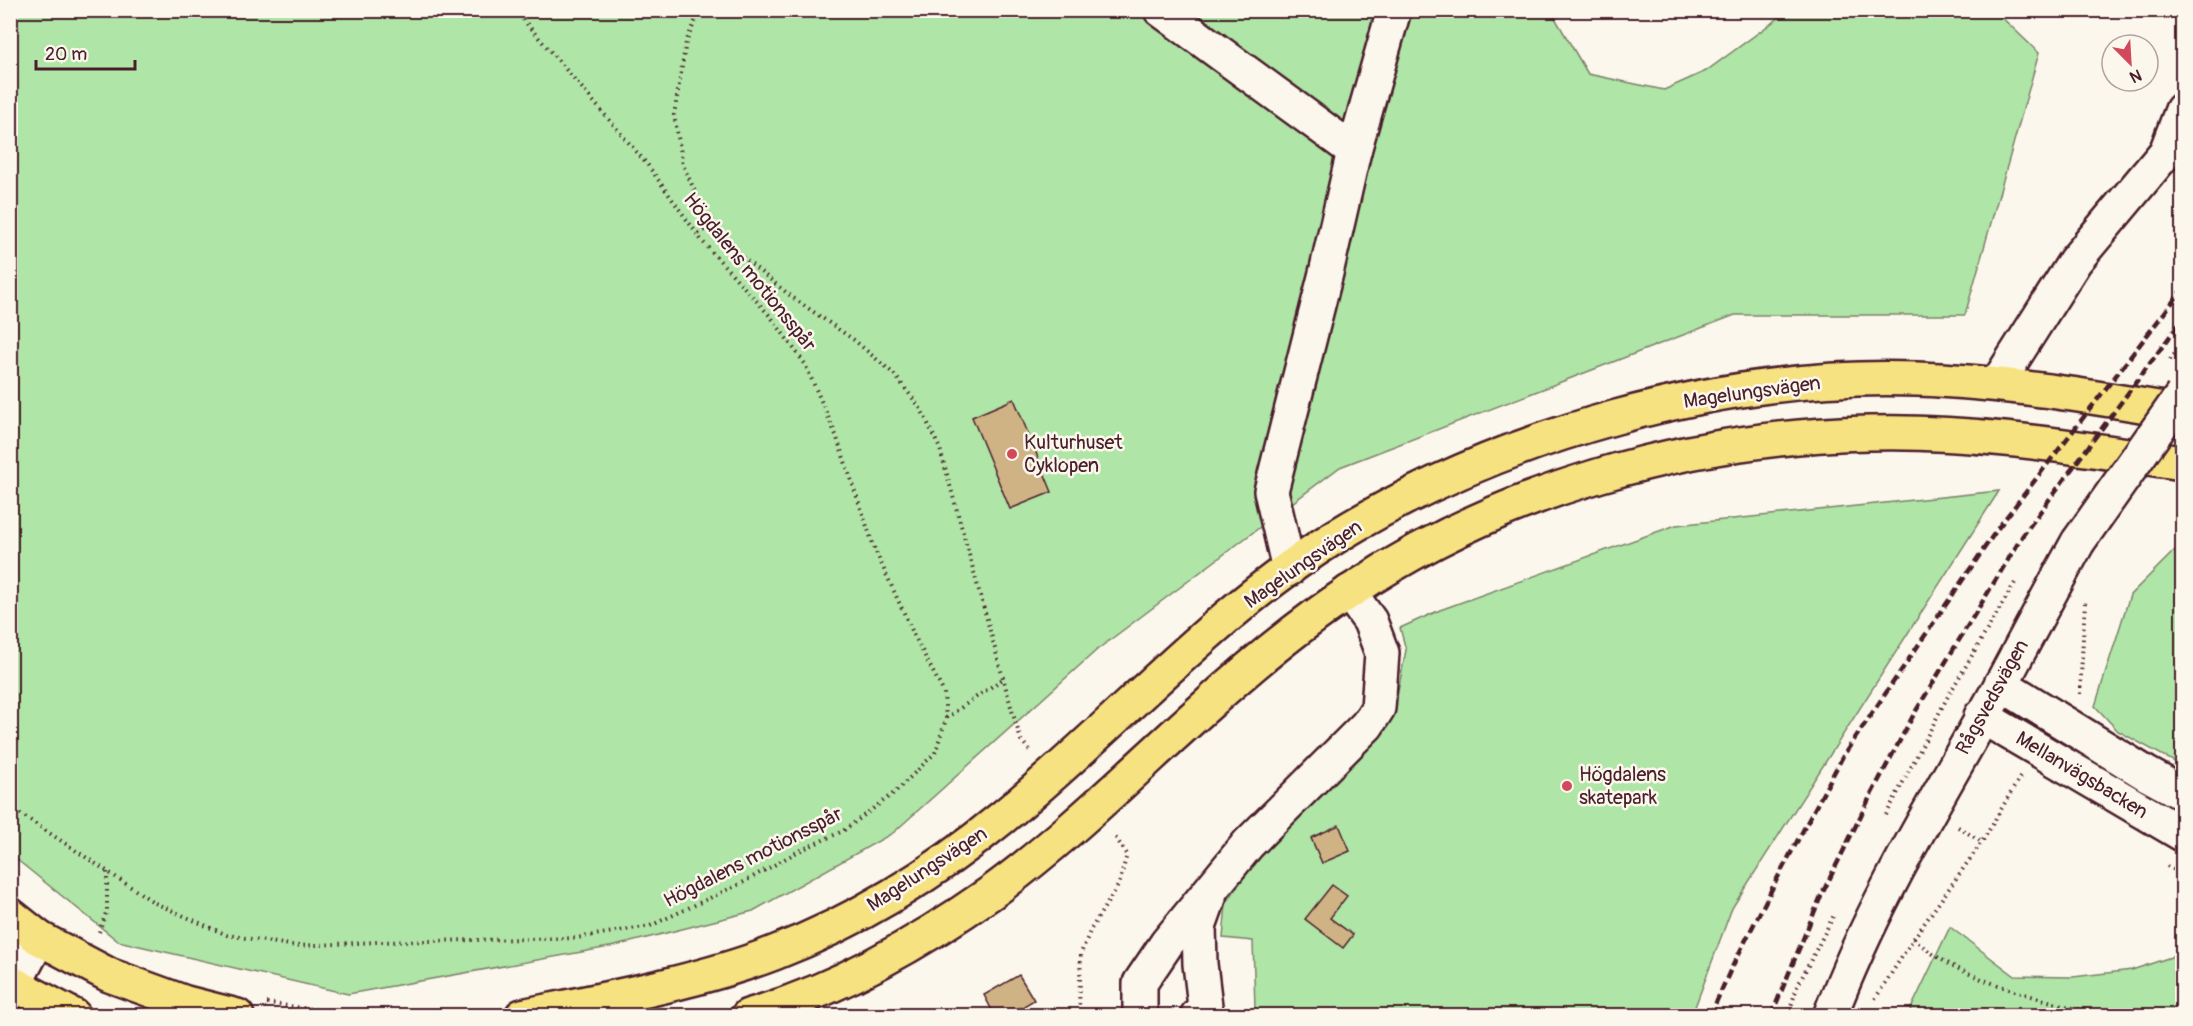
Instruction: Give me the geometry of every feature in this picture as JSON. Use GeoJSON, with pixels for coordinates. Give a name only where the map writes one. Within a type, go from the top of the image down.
{"type":"FeatureCollection","features":[{"type":"Feature","properties":{"kind":"main road","name":"Magelungsvägen"},"geometry":{"type":"LineString","coordinates":[[522,1016],[725,969],[772,954],[825,931],[875,905],[925,874],[1005,815],[1194,646],[1289,569],[1334,538],[1395,503],[1456,473],[1520,447],[1624,416],[1689,400],[1805,382],[1915,379],[1997,384],[2182,412]]}},
{"type":"Feature","properties":{"kind":"main road"},"geometry":{"type":"LineString","coordinates":[[748,1016],[809,994],[865,969],[943,925],[994,891],[1091,810],[1265,654],[1349,592],[1415,552],[1453,533],[1540,496],[1628,468],[1744,444],[1808,435],[1940,434],[2044,443],[2182,463]]}},
{"type":"Feature","properties":{"kind":"main road"},"geometry":{"type":"LineString","coordinates":[[11,916],[39,938],[109,975],[186,1003],[237,1016]]}},
{"type":"Feature","properties":{"kind":"main road"},"geometry":{"type":"LineString","coordinates":[[12,986],[74,1016]]}},
{"type":"Feature","properties":{"kind":"street"},"geometry":{"type":"LineString","coordinates":[[1161,10],[1354,151]]}},
{"type":"Feature","properties":{"kind":"street"},"geometry":{"type":"LineString","coordinates":[[1289,569],[1270,491],[1326,273],[1354,151],[1394,10]]}},
{"type":"Feature","properties":{"kind":"street"},"geometry":{"type":"LineString","coordinates":[[1997,384],[2075,261],[2166,152],[2182,110]]}},
{"type":"Feature","properties":{"kind":"street","name":"Rågsvedsvägen"},"geometry":{"type":"LineString","coordinates":[[1830,1016],[1873,919],[1928,811],[2001,684],[2078,542],[2182,395]]}},
{"type":"Feature","properties":{"kind":"street"},"geometry":{"type":"LineString","coordinates":[[1142,1015],[1140,1013],[1140,982],[1167,943],[1212,891],[1248,844],[1367,725],[1378,708],[1382,653],[1370,621],[1349,592]]}},
{"type":"Feature","properties":{"kind":"street","name":"Mellanvägsbacken"},"geometry":{"type":"LineString","coordinates":[[2001,684],[2146,774],[2182,793]]}},
{"type":"Feature","properties":{"kind":"street","name":"Mellanvägsbacken"},"geometry":{"type":"LineString","coordinates":[[1981,716],[2182,834]]}},
{"type":"Feature","properties":{"kind":"street"},"geometry":{"type":"LineString","coordinates":[[1197,1016],[1204,1006],[1199,926],[1212,891]]}},
{"type":"Feature","properties":{"kind":"street"},"geometry":{"type":"LineString","coordinates":[[12,986],[39,938]]}},
{"type":"Feature","properties":{"kind":"path","name":"Högdalens motionsspår"},"geometry":{"type":"LineString","coordinates":[[10,807],[155,903],[227,935],[296,946],[576,938],[650,926],[744,882],[797,852],[843,831],[894,793],[935,753],[946,718],[944,693],[875,550],[836,435],[805,364],[771,317],[698,234],[647,164],[515,10]]}},
{"type":"Feature","properties":{"kind":"path"},"geometry":{"type":"LineString","coordinates":[[700,10],[686,42],[674,115],[683,165],[702,207],[741,257],[792,297],[854,340],[894,374],[921,410],[940,449],[1021,740],[1039,763],[1055,772]]}},
{"type":"Feature","properties":{"kind":"path"},"geometry":{"type":"LineString","coordinates":[[698,234],[715,223]]}},
{"type":"Feature","properties":{"kind":"path"},"geometry":{"type":"LineString","coordinates":[[2170,360],[2182,344]]}},
{"type":"Feature","properties":{"kind":"path"},"geometry":{"type":"LineString","coordinates":[[2065,723],[2080,693],[2085,597]]}},
{"type":"Feature","properties":{"kind":"path"},"geometry":{"type":"LineString","coordinates":[[946,718],[1004,678]]}},
{"type":"Feature","properties":{"kind":"path"},"geometry":{"type":"LineString","coordinates":[[1871,1006],[1914,938],[1982,842],[2021,776],[2043,752]]}},
{"type":"Feature","properties":{"kind":"path"},"geometry":{"type":"LineString","coordinates":[[1103,839],[1116,828]]}},
{"type":"Feature","properties":{"kind":"path"},"geometry":{"type":"LineString","coordinates":[[1082,1016],[1079,1007],[1081,953],[1091,929],[1119,884],[1127,854],[1112,831]]}},
{"type":"Feature","properties":{"kind":"path"},"geometry":{"type":"LineString","coordinates":[[95,941],[107,910],[107,871]]}},
{"type":"Feature","properties":{"kind":"path"},"geometry":{"type":"LineString","coordinates":[[1914,938],[1923,947],[1977,978],[2101,1016]]}},
{"type":"Feature","properties":{"kind":"path"},"geometry":{"type":"LineString","coordinates":[[2174,1016],[2182,980]]}},
{"type":"Feature","properties":{"kind":"green space"},"geometry":{"type":"Polygon","coordinates":[[[10,11],[1551,11],[1588,74],[1664,90],[1706,71],[1780,17],[1809,11],[1995,11],[2039,53],[1965,315],[1735,315],[1340,467],[1098,649],[893,833],[753,911],[615,946],[348,994],[118,941],[11,855],[10,11]]]}},
{"type":"Feature","properties":{"kind":"green space","name":"Högdalens skatepark"},"geometry":{"type":"Polygon","coordinates":[[[1999,491],[1732,908],[1692,1015],[1251,1015],[1255,1009],[1253,941],[1223,938],[1226,904],[1255,859],[1393,717],[1406,650],[1400,628],[1440,610],[1676,525],[1999,491]]]}},
{"type":"Feature","properties":{"kind":"green space"},"geometry":{"type":"Polygon","coordinates":[[[2182,543],[2182,766],[2118,731],[2095,706],[2130,595],[2182,543]]]}},
{"type":"Feature","properties":{"kind":"green space"},"geometry":{"type":"Polygon","coordinates":[[[1950,927],[2015,976],[2073,977],[2132,970],[2171,957],[2182,946],[2182,1015],[1908,1015],[1950,927]]]}},
{"type":"Feature","properties":{"kind":"building","name":"Kulturhuset Cyklopen"},"geometry":{"type":"Polygon","coordinates":[[[1014,399],[1052,492],[1010,509],[972,417],[1014,399]]]}},
{"type":"Feature","properties":{"kind":"building"},"geometry":{"type":"Polygon","coordinates":[[[1339,825],[1350,851],[1322,863],[1311,838],[1339,825]]]}},
{"type":"Feature","properties":{"kind":"building"},"geometry":{"type":"Polygon","coordinates":[[[1332,885],[1347,896],[1330,918],[1353,935],[1343,948],[1305,919],[1332,885]]]}},
{"type":"Feature","properties":{"kind":"building"},"geometry":{"type":"Polygon","coordinates":[[[1019,975],[1034,1000],[1007,1016],[995,1016],[984,995],[1019,975]]]}},
{"type":"Feature","properties":{"kind":"railway"},"geometry":{"type":"LineString","coordinates":[[1710,1016],[1730,971],[1778,877],[1843,756],[1998,528],[2182,290]]}},
{"type":"Feature","properties":{"kind":"railway"},"geometry":{"type":"LineString","coordinates":[[1771,1016],[1821,896],[1914,714],[2023,535],[2182,320]]}},
{"type":"Feature","properties":{"kind":"place","name":"Kulturhuset Cyklopen"},"geometry":{"type":"Point","coordinates":[1012,454]}},
{"type":"Feature","properties":{"kind":"place","name":"Högdalens skatepark"},"geometry":{"type":"Point","coordinates":[1567,786]}}]}
